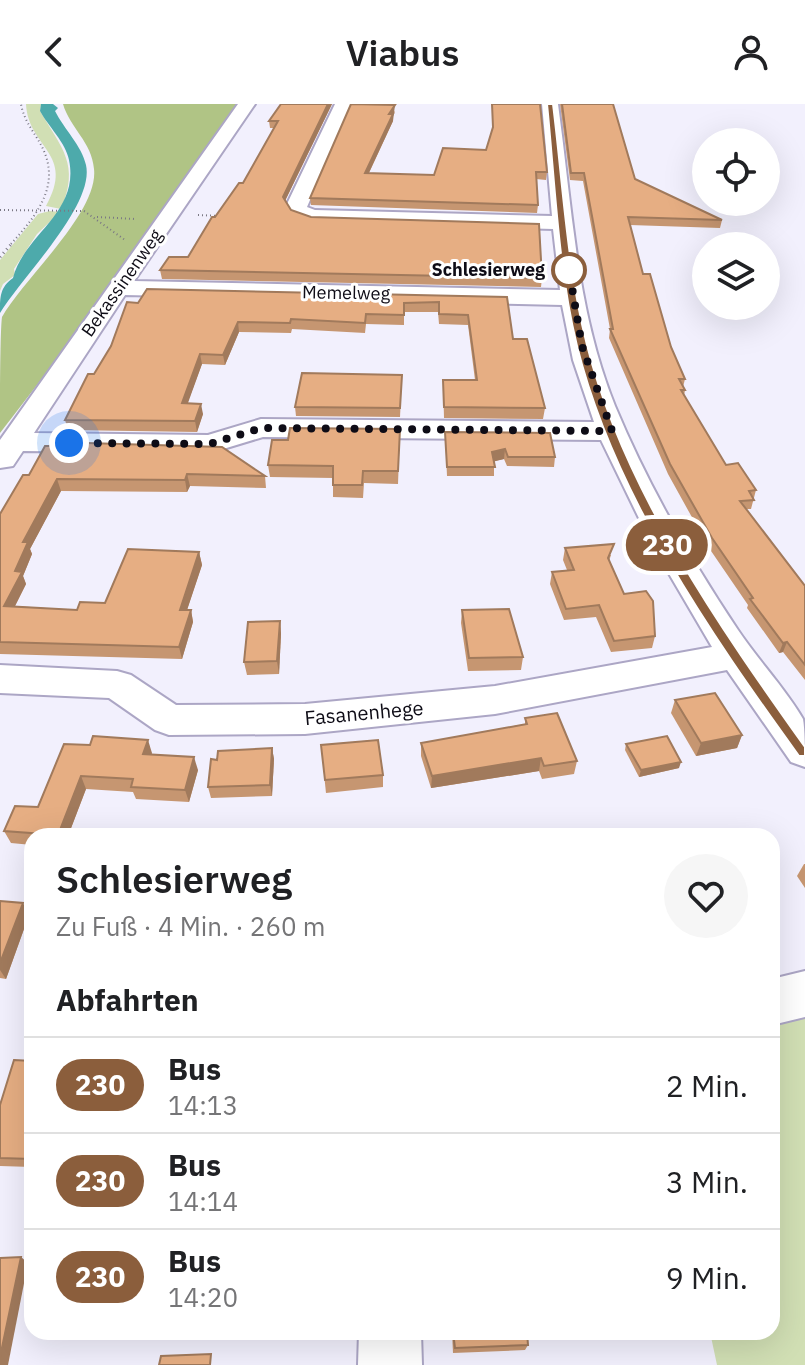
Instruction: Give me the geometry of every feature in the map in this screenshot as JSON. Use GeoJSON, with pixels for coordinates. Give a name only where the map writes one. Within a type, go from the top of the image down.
{"type":"FeatureCollection","features":[{"type":"Feature","properties":{"kind":"street","name":"Bekassinenweg"},"geometry":{"type":"LineString","coordinates":[[6,453],[247,104]]}},
{"type":"Feature","properties":{"kind":"street"},"geometry":{"type":"LineString","coordinates":[[343,104],[296,206],[300,211],[312,216],[565,223]]}},
{"type":"Feature","properties":{"kind":"street"},"geometry":{"type":"LineString","coordinates":[[550,104],[569,271],[582,346],[612,431],[659,531],[734,656],[805,751]]}},
{"type":"Feature","properties":{"kind":"street","name":"Memelweg"},"geometry":{"type":"LineString","coordinates":[[118,288],[575,298]]}},
{"type":"Feature","properties":{"kind":"street"},"geometry":{"type":"LineString","coordinates":[[6,453],[210,444],[261,428],[612,431]]}},
{"type":"Feature","properties":{"kind":"street","name":"Fasanenhege"},"geometry":{"type":"LineString","coordinates":[[0,679],[117,685],[169,720],[305,719],[495,700],[734,656]]}},
{"type":"Feature","properties":{"kind":"street"},"geometry":{"type":"LineString","coordinates":[[780,1000],[805,994]]}},
{"type":"Feature","properties":{"kind":"street"},"geometry":{"type":"LineString","coordinates":[[390,1340],[390,1365]]}},
{"type":"Feature","properties":{"kind":"path"},"geometry":{"type":"LineString","coordinates":[[0,257],[39,210],[50,190],[52,171],[48,157],[22,115],[21,104]]}},
{"type":"Feature","properties":{"kind":"path"},"geometry":{"type":"LineString","coordinates":[[0,210],[84,211],[124,239],[139,257]]}},
{"type":"Feature","properties":{"kind":"path"},"geometry":{"type":"LineString","coordinates":[[170,215],[227,216]]}},
{"type":"Feature","properties":{"kind":"green space"},"geometry":{"type":"Polygon","coordinates":[[[26,104],[41,104],[40,111],[66,157],[69,180],[61,209],[46,206],[56,174],[48,152],[34,131],[26,104]]]}},
{"type":"Feature","properties":{"kind":"green space"},"geometry":{"type":"Polygon","coordinates":[[[63,104],[238,104],[168,201],[111,289],[0,433],[2,317],[73,224],[92,186],[92,159],[63,104]]]}},
{"type":"Feature","properties":{"kind":"green space"},"geometry":{"type":"Polygon","coordinates":[[[60,212],[37,234],[14,269],[15,275],[3,284],[0,291],[0,260],[38,214],[60,212]]]}},
{"type":"Feature","properties":{"kind":"green space"},"geometry":{"type":"Polygon","coordinates":[[[805,1017],[805,1365],[717,1365],[712,1340],[780,1340],[780,1022],[805,1017]]]}},
{"type":"Feature","properties":{"kind":"water"},"geometry":{"type":"Polygon","coordinates":[[[41,104],[53,104],[58,108],[55,111],[84,158],[86,181],[68,220],[0,313],[3,289],[13,278],[28,248],[59,209],[70,178],[67,154],[40,111],[41,104]]]}},
{"type":"Feature","properties":{"kind":"building"},"geometry":{"type":"Polygon","coordinates":[[[281,104],[328,104],[283,197],[291,210],[311,217],[539,224],[542,278],[160,270],[169,257],[188,257],[212,217],[239,183],[243,183],[278,121],[269,121],[281,104]]]}},
{"type":"Feature","properties":{"kind":"building"},"geometry":{"type":"Polygon","coordinates":[[[351,104],[395,105],[365,173],[434,175],[443,148],[486,150],[493,127],[492,104],[540,104],[547,172],[536,172],[538,205],[310,198],[351,104]]]}},
{"type":"Feature","properties":{"kind":"building"},"geometry":{"type":"Polygon","coordinates":[[[562,104],[613,104],[635,179],[692,206],[692,216],[714,216],[722,220],[628,217],[643,274],[650,274],[671,347],[685,379],[679,379],[685,390],[681,390],[726,465],[738,463],[756,490],[749,491],[754,500],[740,501],[805,586],[805,665],[787,642],[783,643],[750,599],[753,598],[712,538],[670,464],[610,329],[613,329],[584,173],[571,173],[562,104]]]}},
{"type":"Feature","properties":{"kind":"building"},"geometry":{"type":"Polygon","coordinates":[[[147,289],[507,297],[513,339],[527,339],[545,408],[444,407],[443,380],[477,380],[468,315],[439,314],[439,302],[404,303],[404,315],[366,314],[365,323],[291,319],[290,323],[238,322],[223,355],[200,354],[182,403],[201,404],[195,421],[65,420],[88,374],[94,374],[111,346],[127,302],[138,303],[147,289]]]}},
{"type":"Feature","properties":{"kind":"building"},"geometry":{"type":"Polygon","coordinates":[[[302,373],[402,375],[400,408],[295,407],[302,373]]]}},
{"type":"Feature","properties":{"kind":"building"},"geometry":{"type":"Polygon","coordinates":[[[290,428],[400,429],[398,471],[363,471],[362,485],[333,485],[333,466],[268,465],[272,440],[288,440],[290,428]]]}},
{"type":"Feature","properties":{"kind":"building"},"geometry":{"type":"Polygon","coordinates":[[[445,432],[550,433],[555,457],[508,457],[505,449],[492,452],[495,467],[447,467],[445,432]]]}},
{"type":"Feature","properties":{"kind":"building"},"geometry":{"type":"Polygon","coordinates":[[[52,442],[222,447],[265,476],[187,474],[185,480],[57,479],[23,542],[28,542],[15,571],[22,572],[4,606],[77,610],[80,602],[105,603],[128,549],[199,552],[180,610],[191,610],[179,647],[0,642],[0,514],[23,475],[29,475],[45,446],[50,446],[52,442]]]}},
{"type":"Feature","properties":{"kind":"building"},"geometry":{"type":"Polygon","coordinates":[[[614,544],[608,558],[624,594],[646,591],[653,601],[655,636],[614,641],[599,605],[566,609],[552,572],[574,570],[565,548],[614,544]]]}},
{"type":"Feature","properties":{"kind":"building"},"geometry":{"type":"Polygon","coordinates":[[[509,609],[523,657],[469,658],[462,610],[509,609]]]}},
{"type":"Feature","properties":{"kind":"building"},"geometry":{"type":"Polygon","coordinates":[[[280,621],[277,661],[244,662],[248,622],[280,621]]]}},
{"type":"Feature","properties":{"kind":"building"},"geometry":{"type":"Polygon","coordinates":[[[715,693],[742,735],[701,743],[675,700],[715,693]]]}},
{"type":"Feature","properties":{"kind":"building"},"geometry":{"type":"Polygon","coordinates":[[[557,713],[577,761],[544,766],[541,758],[432,776],[421,743],[527,724],[525,718],[557,713]]]}},
{"type":"Feature","properties":{"kind":"building"},"geometry":{"type":"Polygon","coordinates":[[[93,736],[148,740],[143,754],[194,757],[185,790],[131,787],[133,779],[81,776],[61,828],[24,828],[24,832],[4,831],[15,806],[38,807],[64,744],[90,745],[93,736]]]}},
{"type":"Feature","properties":{"kind":"building"},"geometry":{"type":"Polygon","coordinates":[[[667,736],[681,762],[641,770],[626,744],[667,736]]]}},
{"type":"Feature","properties":{"kind":"building"},"geometry":{"type":"Polygon","coordinates":[[[378,740],[383,775],[325,780],[321,745],[378,740]]]}},
{"type":"Feature","properties":{"kind":"building"},"geometry":{"type":"Polygon","coordinates":[[[272,748],[270,785],[208,787],[211,759],[217,760],[218,751],[272,748]]]}},
{"type":"Feature","properties":{"kind":"building"},"geometry":{"type":"Polygon","coordinates":[[[0,901],[23,903],[0,963],[0,901]]]}},
{"type":"Feature","properties":{"kind":"building"},"geometry":{"type":"Polygon","coordinates":[[[14,1060],[24,1061],[24,1159],[0,1158],[0,1105],[14,1060]]]}},
{"type":"Feature","properties":{"kind":"building"},"geometry":{"type":"Polygon","coordinates":[[[21,1257],[0,1357],[0,1258],[21,1257]]]}},
{"type":"Feature","properties":{"kind":"building"},"geometry":{"type":"Polygon","coordinates":[[[454,1340],[528,1340],[528,1345],[455,1348],[454,1340]]]}},
{"type":"Feature","properties":{"kind":"building"},"geometry":{"type":"Polygon","coordinates":[[[211,1354],[210,1365],[159,1365],[161,1356],[211,1354]]]}},
{"type":"Feature","properties":{"kind":"bus line","name":"230"},"geometry":{"type":"LineString","coordinates":[[550,104],[569,271],[582,346],[612,431],[659,531],[734,656],[805,751]]}},
{"type":"Feature","properties":{"kind":"place","name":"Schlesierweg"},"geometry":{"type":"Point","coordinates":[569,270]}},
{"type":"Feature","properties":{"kind":"route"},"geometry":{"type":"LineString","coordinates":[[69,443],[210,444],[261,428],[612,431],[582,346],[569,270]]}}]}
